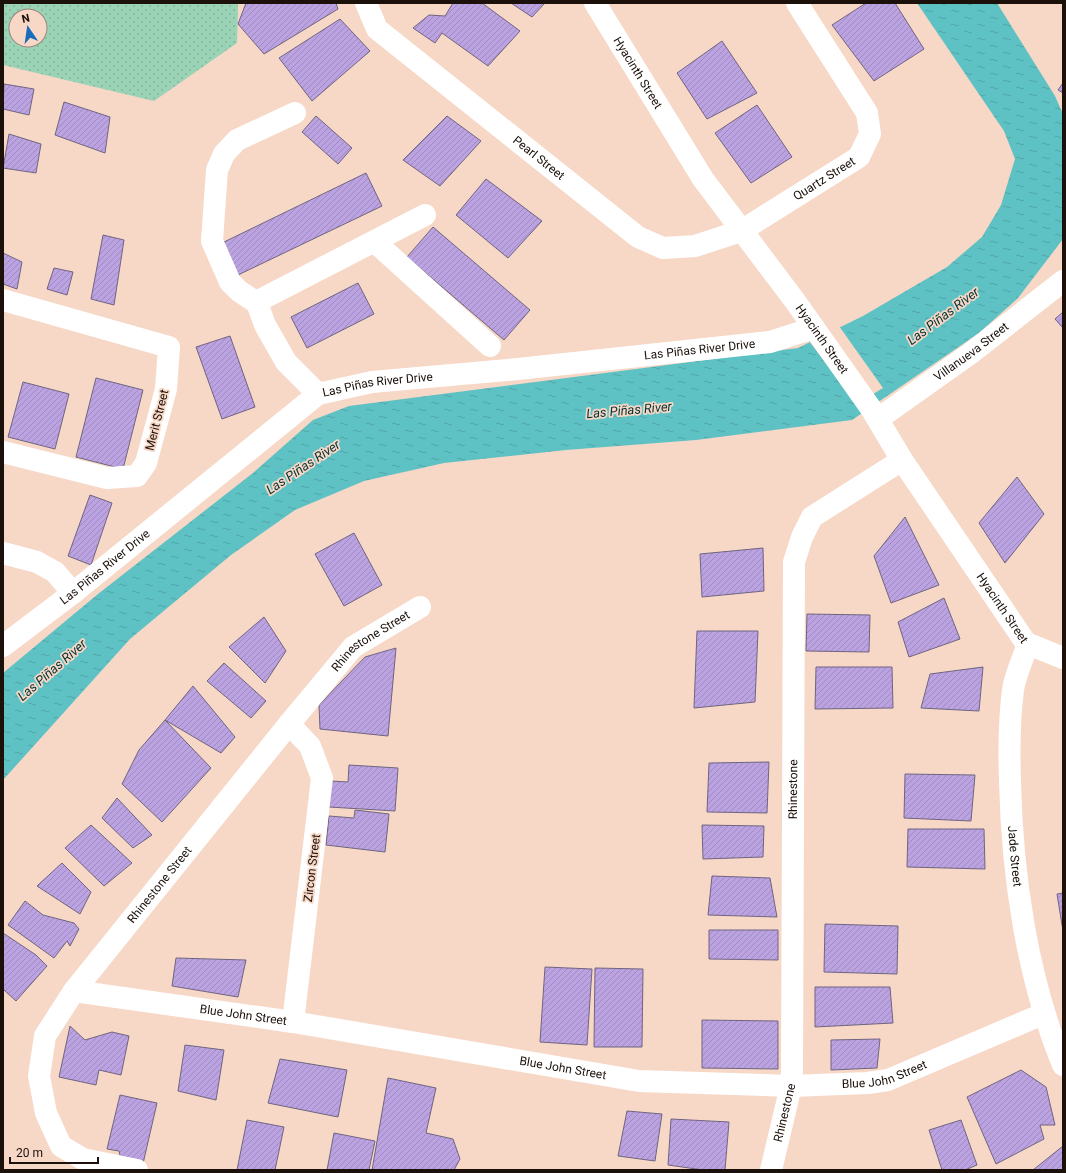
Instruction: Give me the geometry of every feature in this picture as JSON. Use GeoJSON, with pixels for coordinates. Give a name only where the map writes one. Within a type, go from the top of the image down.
{"type":"FeatureCollection","features":[{"type":"Feature","properties":{"kind":"street","name":"Pearl Street"},"geometry":{"type":"LineString","coordinates":[[366,3],[377,29],[638,237],[663,248],[695,246],[741,230]]}},
{"type":"Feature","properties":{"kind":"street","name":"Hyacinth Street"},"geometry":{"type":"LineString","coordinates":[[595,3],[703,179],[818,333],[889,436],[902,460],[1028,644],[1063,658]]}},
{"type":"Feature","properties":{"kind":"street","name":"Quartz Street"},"geometry":{"type":"LineString","coordinates":[[741,230],[859,157],[870,134],[867,113],[796,3]]}},
{"type":"Feature","properties":{"kind":"street"},"geometry":{"type":"LineString","coordinates":[[295,113],[238,140],[224,154],[217,170],[212,241],[230,282],[239,291],[258,303],[265,324],[286,362],[318,394]]}},
{"type":"Feature","properties":{"kind":"street"},"geometry":{"type":"LineString","coordinates":[[258,303],[262,299],[425,215]]}},
{"type":"Feature","properties":{"kind":"street"},"geometry":{"type":"LineString","coordinates":[[375,242],[490,346]]}},
{"type":"Feature","properties":{"kind":"street","name":"Villanueva Street"},"geometry":{"type":"LineString","coordinates":[[875,415],[971,353],[1063,281]]}},
{"type":"Feature","properties":{"kind":"street","name":"Merit Street"},"geometry":{"type":"LineString","coordinates":[[3,300],[168,347],[166,389],[146,463],[137,476],[107,478],[3,452]]}},
{"type":"Feature","properties":{"kind":"street","name":"Las Piñas River Drive"},"geometry":{"type":"LineString","coordinates":[[3,646],[73,593],[318,394],[339,388],[372,382],[518,369],[770,342],[818,333]]}},
{"type":"Feature","properties":{"kind":"street","name":"Rhinestone"},"geometry":{"type":"LineString","coordinates":[[771,1170],[790,1086],[794,562],[802,536],[812,517],[902,460]]}},
{"type":"Feature","properties":{"kind":"street"},"geometry":{"type":"LineString","coordinates":[[3,553],[37,562],[56,572],[73,593]]}},
{"type":"Feature","properties":{"kind":"street","name":"Rhinestone Street"},"geometry":{"type":"LineString","coordinates":[[137,1170],[82,1159],[61,1146],[46,1113],[39,1076],[45,1036],[74,991],[289,724],[353,647],[420,607]]}},
{"type":"Feature","properties":{"kind":"street","name":"Jade Street"},"geometry":{"type":"LineString","coordinates":[[1028,644],[1013,689],[1010,753],[1011,818],[1019,897],[1043,1014],[1063,1065]]}},
{"type":"Feature","properties":{"kind":"street","name":"Zircon Street"},"geometry":{"type":"LineString","coordinates":[[289,724],[310,746],[322,778],[293,1022]]}},
{"type":"Feature","properties":{"kind":"street","name":"Blue John Street"},"geometry":{"type":"LineString","coordinates":[[74,991],[293,1022],[639,1081],[790,1086],[868,1083],[888,1080],[1043,1014]]}},
{"type":"Feature","properties":{"kind":"green space"},"geometry":{"type":"Polygon","coordinates":[[[3,3],[238,3],[237,43],[154,101],[3,65],[3,3]]]}},
{"type":"Feature","properties":{"kind":"water","name":"Las Piñas River"},"geometry":{"type":"Polygon","coordinates":[[[917,3],[997,3],[1055,96],[1063,114],[1063,239],[1018,298],[979,333],[852,420],[696,440],[566,450],[444,463],[364,481],[295,510],[231,555],[130,639],[3,780],[3,673],[98,594],[253,473],[313,420],[349,406],[798,348],[863,316],[947,267],[982,237],[1001,205],[1015,159],[1004,131],[917,3]]]}},
{"type":"Feature","properties":{"kind":"pier"},"geometry":{"type":"Polygon","coordinates":[[[839,326],[883,388],[857,404],[809,341],[839,326]]]}},
{"type":"Feature","properties":{"kind":"building"},"geometry":{"type":"Polygon","coordinates":[[[246,3],[336,3],[338,9],[264,54],[238,24],[246,3]]]}},
{"type":"Feature","properties":{"kind":"building"},"geometry":{"type":"Polygon","coordinates":[[[453,3],[482,3],[520,31],[488,66],[442,33],[435,43],[413,28],[429,15],[445,16],[453,3]]]}},
{"type":"Feature","properties":{"kind":"building"},"geometry":{"type":"Polygon","coordinates":[[[511,3],[545,3],[532,17],[511,3]]]}},
{"type":"Feature","properties":{"kind":"building"},"geometry":{"type":"Polygon","coordinates":[[[866,3],[895,3],[924,49],[874,81],[832,25],[866,3]]]}},
{"type":"Feature","properties":{"kind":"building"},"geometry":{"type":"Polygon","coordinates":[[[340,19],[370,51],[312,101],[279,58],[340,19]]]}},
{"type":"Feature","properties":{"kind":"building"},"geometry":{"type":"Polygon","coordinates":[[[722,41],[757,93],[707,119],[677,73],[722,41]]]}},
{"type":"Feature","properties":{"kind":"building"},"geometry":{"type":"Polygon","coordinates":[[[1063,83],[1063,93],[1058,90],[1063,83]]]}},
{"type":"Feature","properties":{"kind":"building"},"geometry":{"type":"Polygon","coordinates":[[[4,84],[34,89],[29,115],[3,109],[4,84]]]}},
{"type":"Feature","properties":{"kind":"building"},"geometry":{"type":"Polygon","coordinates":[[[64,102],[110,117],[105,153],[55,135],[64,102]]]}},
{"type":"Feature","properties":{"kind":"building"},"geometry":{"type":"Polygon","coordinates":[[[757,105],[792,157],[751,183],[715,133],[757,105]]]}},
{"type":"Feature","properties":{"kind":"building"},"geometry":{"type":"Polygon","coordinates":[[[316,116],[352,148],[338,164],[302,132],[316,116]]]}},
{"type":"Feature","properties":{"kind":"building"},"geometry":{"type":"Polygon","coordinates":[[[447,116],[481,141],[440,186],[403,160],[447,116]]]}},
{"type":"Feature","properties":{"kind":"building"},"geometry":{"type":"Polygon","coordinates":[[[9,134],[41,144],[36,173],[3,168],[9,134]]]}},
{"type":"Feature","properties":{"kind":"building"},"geometry":{"type":"Polygon","coordinates":[[[366,173],[382,206],[238,275],[222,243],[366,173]]]}},
{"type":"Feature","properties":{"kind":"building"},"geometry":{"type":"Polygon","coordinates":[[[486,179],[542,221],[508,258],[456,215],[486,179]]]}},
{"type":"Feature","properties":{"kind":"building"},"geometry":{"type":"Polygon","coordinates":[[[433,227],[530,310],[504,340],[407,257],[433,227]]]}},
{"type":"Feature","properties":{"kind":"building"},"geometry":{"type":"Polygon","coordinates":[[[103,235],[124,240],[114,305],[91,299],[103,235]]]}},
{"type":"Feature","properties":{"kind":"building"},"geometry":{"type":"Polygon","coordinates":[[[3,253],[22,262],[17,289],[3,284],[3,253]]]}},
{"type":"Feature","properties":{"kind":"building"},"geometry":{"type":"Polygon","coordinates":[[[54,268],[73,272],[67,295],[47,289],[54,268]]]}},
{"type":"Feature","properties":{"kind":"building"},"geometry":{"type":"Polygon","coordinates":[[[358,283],[374,314],[307,348],[291,317],[358,283]]]}},
{"type":"Feature","properties":{"kind":"building"},"geometry":{"type":"Polygon","coordinates":[[[1063,312],[1063,328],[1055,319],[1063,312]]]}},
{"type":"Feature","properties":{"kind":"building"},"geometry":{"type":"Polygon","coordinates":[[[230,336],[255,407],[222,419],[196,347],[230,336]]]}},
{"type":"Feature","properties":{"kind":"building"},"geometry":{"type":"Polygon","coordinates":[[[96,378],[143,390],[123,469],[76,457],[96,378]]]}},
{"type":"Feature","properties":{"kind":"building"},"geometry":{"type":"Polygon","coordinates":[[[23,382],[69,394],[55,449],[8,437],[23,382]]]}},
{"type":"Feature","properties":{"kind":"building"},"geometry":{"type":"Polygon","coordinates":[[[1017,477],[1044,514],[1005,563],[979,523],[1017,477]]]}},
{"type":"Feature","properties":{"kind":"building"},"geometry":{"type":"Polygon","coordinates":[[[90,495],[112,503],[91,565],[68,556],[90,495]]]}},
{"type":"Feature","properties":{"kind":"building"},"geometry":{"type":"Polygon","coordinates":[[[905,517],[939,585],[891,603],[874,556],[905,517]]]}},
{"type":"Feature","properties":{"kind":"building"},"geometry":{"type":"Polygon","coordinates":[[[354,533],[382,585],[344,606],[315,554],[354,533]]]}},
{"type":"Feature","properties":{"kind":"building"},"geometry":{"type":"Polygon","coordinates":[[[763,548],[764,591],[702,597],[700,554],[763,548]]]}},
{"type":"Feature","properties":{"kind":"building"},"geometry":{"type":"Polygon","coordinates":[[[944,598],[960,639],[909,657],[898,622],[944,598]]]}},
{"type":"Feature","properties":{"kind":"building"},"geometry":{"type":"Polygon","coordinates":[[[807,614],[870,615],[869,652],[806,651],[807,614]]]}},
{"type":"Feature","properties":{"kind":"building"},"geometry":{"type":"Polygon","coordinates":[[[264,617],[286,651],[265,683],[229,647],[264,617]]]}},
{"type":"Feature","properties":{"kind":"building"},"geometry":{"type":"Polygon","coordinates":[[[697,631],[758,631],[755,702],[694,708],[697,631]]]}},
{"type":"Feature","properties":{"kind":"building"},"geometry":{"type":"Polygon","coordinates":[[[396,648],[388,736],[320,729],[319,705],[365,657],[396,648]]]}},
{"type":"Feature","properties":{"kind":"building"},"geometry":{"type":"Polygon","coordinates":[[[224,663],[266,701],[251,718],[207,681],[224,663]]]}},
{"type":"Feature","properties":{"kind":"building"},"geometry":{"type":"Polygon","coordinates":[[[816,667],[892,667],[893,708],[815,709],[816,667]]]}},
{"type":"Feature","properties":{"kind":"building"},"geometry":{"type":"Polygon","coordinates":[[[983,667],[979,711],[921,708],[930,674],[983,667]]]}},
{"type":"Feature","properties":{"kind":"building"},"geometry":{"type":"Polygon","coordinates":[[[193,686],[235,737],[221,753],[165,720],[193,686]]]}},
{"type":"Feature","properties":{"kind":"building"},"geometry":{"type":"Polygon","coordinates":[[[165,720],[211,768],[162,822],[122,784],[139,750],[165,720]]]}},
{"type":"Feature","properties":{"kind":"building"},"geometry":{"type":"Polygon","coordinates":[[[769,762],[767,813],[707,812],[709,763],[769,762]]]}},
{"type":"Feature","properties":{"kind":"building"},"geometry":{"type":"Polygon","coordinates":[[[349,765],[398,768],[395,811],[329,807],[331,781],[348,782],[349,765]]]}},
{"type":"Feature","properties":{"kind":"building"},"geometry":{"type":"Polygon","coordinates":[[[905,774],[975,775],[971,821],[904,818],[905,774]]]}},
{"type":"Feature","properties":{"kind":"building"},"geometry":{"type":"Polygon","coordinates":[[[117,798],[152,835],[133,848],[102,818],[117,798]]]}},
{"type":"Feature","properties":{"kind":"building"},"geometry":{"type":"Polygon","coordinates":[[[355,810],[389,814],[385,852],[326,845],[329,816],[354,818],[355,810]]]}},
{"type":"Feature","properties":{"kind":"building"},"geometry":{"type":"Polygon","coordinates":[[[91,825],[132,863],[104,886],[65,848],[91,825]]]}},
{"type":"Feature","properties":{"kind":"building"},"geometry":{"type":"Polygon","coordinates":[[[702,825],[764,826],[763,857],[703,859],[702,825]]]}},
{"type":"Feature","properties":{"kind":"building"},"geometry":{"type":"Polygon","coordinates":[[[908,829],[984,829],[985,869],[907,867],[908,829]]]}},
{"type":"Feature","properties":{"kind":"building"},"geometry":{"type":"Polygon","coordinates":[[[62,863],[91,892],[80,914],[37,886],[62,863]]]}},
{"type":"Feature","properties":{"kind":"building"},"geometry":{"type":"Polygon","coordinates":[[[712,876],[770,878],[777,917],[708,915],[712,876]]]}},
{"type":"Feature","properties":{"kind":"building"},"geometry":{"type":"Polygon","coordinates":[[[1063,893],[1063,931],[1057,894],[1063,893]]]}},
{"type":"Feature","properties":{"kind":"building"},"geometry":{"type":"Polygon","coordinates":[[[25,901],[43,915],[74,923],[79,929],[70,946],[67,941],[54,958],[8,925],[25,901]]]}},
{"type":"Feature","properties":{"kind":"building"},"geometry":{"type":"Polygon","coordinates":[[[825,924],[898,926],[897,974],[824,972],[825,924]]]}},
{"type":"Feature","properties":{"kind":"building"},"geometry":{"type":"Polygon","coordinates":[[[709,930],[778,930],[778,960],[709,959],[709,930]]]}},
{"type":"Feature","properties":{"kind":"building"},"geometry":{"type":"Polygon","coordinates":[[[3,933],[36,955],[47,966],[16,1001],[3,989],[3,933]]]}},
{"type":"Feature","properties":{"kind":"building"},"geometry":{"type":"Polygon","coordinates":[[[176,958],[246,960],[238,997],[172,986],[176,958]]]}},
{"type":"Feature","properties":{"kind":"building"},"geometry":{"type":"Polygon","coordinates":[[[545,967],[592,969],[587,1045],[540,1042],[545,967]]]}},
{"type":"Feature","properties":{"kind":"building"},"geometry":{"type":"Polygon","coordinates":[[[595,968],[643,969],[642,1047],[594,1047],[595,968]]]}},
{"type":"Feature","properties":{"kind":"building"},"geometry":{"type":"Polygon","coordinates":[[[815,987],[890,987],[893,1023],[815,1027],[815,987]]]}},
{"type":"Feature","properties":{"kind":"building"},"geometry":{"type":"Polygon","coordinates":[[[702,1020],[778,1021],[778,1069],[702,1068],[702,1020]]]}},
{"type":"Feature","properties":{"kind":"building"},"geometry":{"type":"Polygon","coordinates":[[[70,1026],[85,1040],[112,1032],[129,1036],[121,1075],[99,1070],[96,1085],[59,1077],[70,1026]]]}},
{"type":"Feature","properties":{"kind":"building"},"geometry":{"type":"Polygon","coordinates":[[[880,1039],[877,1068],[831,1070],[831,1040],[880,1039]]]}},
{"type":"Feature","properties":{"kind":"building"},"geometry":{"type":"Polygon","coordinates":[[[185,1045],[224,1050],[216,1100],[178,1091],[185,1045]]]}},
{"type":"Feature","properties":{"kind":"building"},"geometry":{"type":"Polygon","coordinates":[[[280,1059],[347,1070],[338,1117],[268,1103],[280,1059]]]}},
{"type":"Feature","properties":{"kind":"building"},"geometry":{"type":"Polygon","coordinates":[[[1021,1070],[1046,1087],[1055,1125],[1040,1125],[1044,1139],[996,1164],[967,1097],[1021,1070]]]}},
{"type":"Feature","properties":{"kind":"building"},"geometry":{"type":"Polygon","coordinates":[[[388,1078],[436,1088],[426,1133],[453,1139],[460,1159],[454,1170],[372,1170],[388,1078]]]}},
{"type":"Feature","properties":{"kind":"building"},"geometry":{"type":"Polygon","coordinates":[[[120,1095],[157,1103],[142,1168],[122,1164],[119,1151],[107,1149],[120,1095]]]}},
{"type":"Feature","properties":{"kind":"building"},"geometry":{"type":"Polygon","coordinates":[[[627,1111],[662,1114],[655,1161],[618,1156],[627,1111]]]}},
{"type":"Feature","properties":{"kind":"building"},"geometry":{"type":"Polygon","coordinates":[[[671,1119],[729,1122],[725,1170],[703,1170],[668,1165],[671,1119]]]}},
{"type":"Feature","properties":{"kind":"building"},"geometry":{"type":"Polygon","coordinates":[[[247,1120],[284,1127],[275,1170],[237,1170],[247,1120]]]}},
{"type":"Feature","properties":{"kind":"building"},"geometry":{"type":"Polygon","coordinates":[[[961,1120],[977,1165],[965,1170],[942,1170],[929,1130],[961,1120]]]}},
{"type":"Feature","properties":{"kind":"building"},"geometry":{"type":"Polygon","coordinates":[[[334,1133],[375,1141],[369,1170],[327,1170],[334,1133]]]}},
{"type":"Feature","properties":{"kind":"building"},"geometry":{"type":"Polygon","coordinates":[[[1063,1146],[1063,1170],[1033,1170],[1063,1146]]]}}]}
